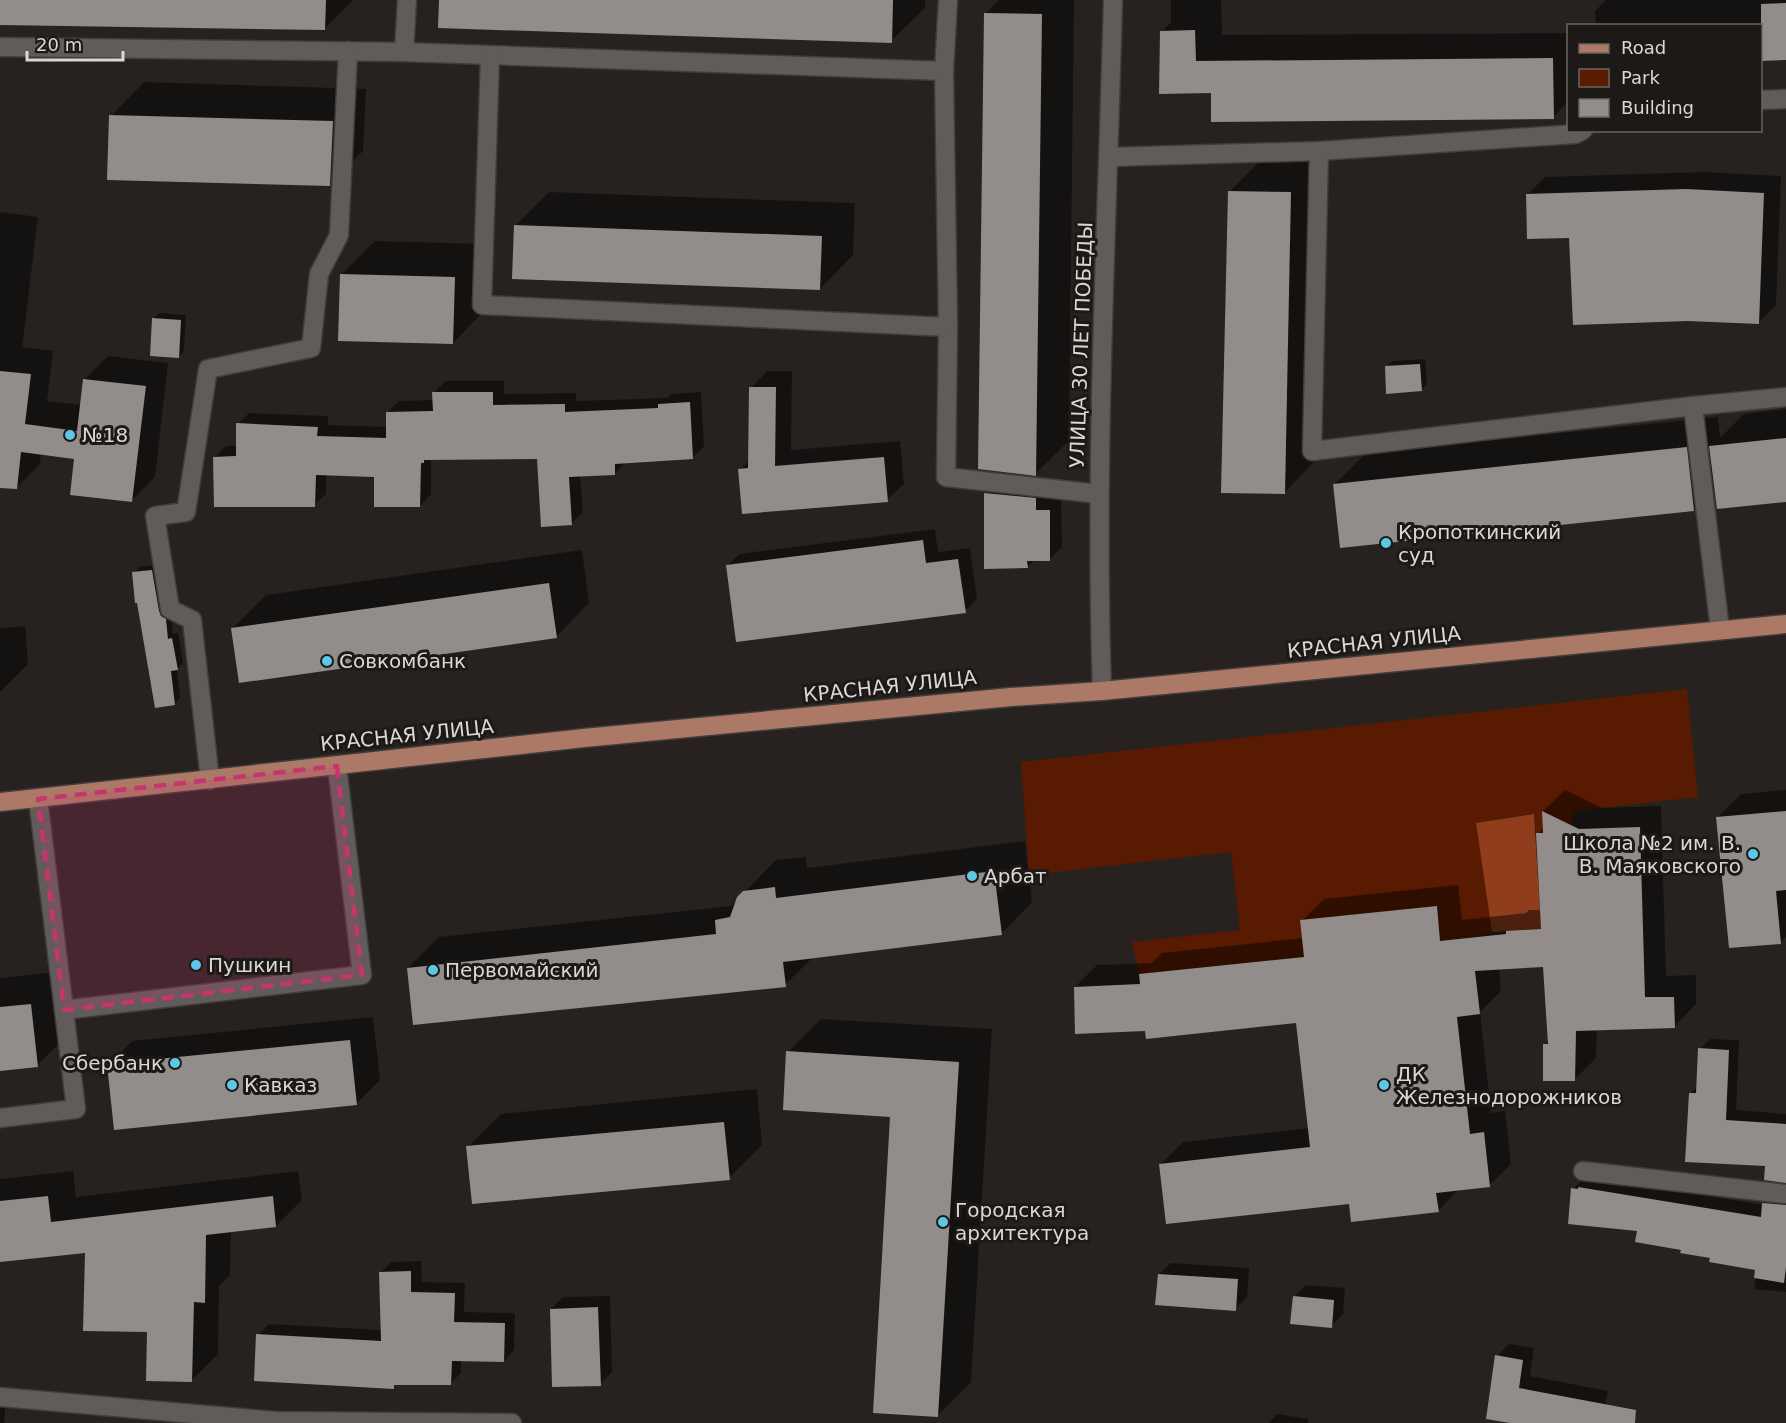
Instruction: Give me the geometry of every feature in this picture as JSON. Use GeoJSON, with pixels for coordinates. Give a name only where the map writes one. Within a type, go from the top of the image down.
{"type":"FeatureCollection","features":[{"type":"Feature","properties":{"kind":"main road","name":"КРАСНАЯ УЛИЦА"},"geometry":{"type":"LineString","coordinates":[[0,802],[584,738],[974,700],[1102,691],[1786,624]]}},
{"type":"Feature","properties":{"kind":"street"},"geometry":{"type":"LineString","coordinates":[[404,52],[407,0]]}},
{"type":"Feature","properties":{"kind":"street"},"geometry":{"type":"LineString","coordinates":[[948,0],[944,71],[948,327],[946,477],[1099,494]]}},
{"type":"Feature","properties":{"kind":"street","name":"УЛИЦА 30 ЛЕТ ПОБЕДЫ"},"geometry":{"type":"LineString","coordinates":[[1102,691],[1099,494],[1113,0]]}},
{"type":"Feature","properties":{"kind":"street"},"geometry":{"type":"LineString","coordinates":[[0,47],[404,52],[944,71]]}},
{"type":"Feature","properties":{"kind":"street"},"geometry":{"type":"LineString","coordinates":[[210,780],[192,620],[170,609],[156,516],[186,512],[208,369],[311,348],[319,274],[339,235],[348,51]]}},
{"type":"Feature","properties":{"kind":"street"},"geometry":{"type":"LineString","coordinates":[[490,56],[482,305],[948,327]]}},
{"type":"Feature","properties":{"kind":"street"},"geometry":{"type":"LineString","coordinates":[[1762,100],[1786,99]]}},
{"type":"Feature","properties":{"kind":"street"},"geometry":{"type":"LineString","coordinates":[[1109,157],[1319,151],[1580,132]]}},
{"type":"Feature","properties":{"kind":"street"},"geometry":{"type":"LineString","coordinates":[[1319,151],[1312,451],[1786,397]]}},
{"type":"Feature","properties":{"kind":"street"},"geometry":{"type":"LineString","coordinates":[[1693,406],[1720,630]]}},
{"type":"Feature","properties":{"kind":"street"},"geometry":{"type":"LineString","coordinates":[[64,1010],[362,975],[337,766]]}},
{"type":"Feature","properties":{"kind":"street"},"geometry":{"type":"LineString","coordinates":[[0,1118],[76,1109],[38,799]]}},
{"type":"Feature","properties":{"kind":"street"},"geometry":{"type":"LineString","coordinates":[[1583,1171],[1786,1194]]}},
{"type":"Feature","properties":{"kind":"street"},"geometry":{"type":"LineString","coordinates":[[0,1397],[275,1421],[512,1423]]}},
{"type":"Feature","properties":{"kind":"highlighted area"},"geometry":{"type":"Polygon","coordinates":[[[337,766],[362,975],[64,1010],[38,799],[337,766]]]}},
{"type":"Feature","properties":{"kind":"green space"},"geometry":{"type":"Polygon","coordinates":[[[1687,689],[1698,797],[1574,811],[1569,833],[1565,834],[1564,822],[1554,816],[1542,823],[1543,833],[1536,833],[1534,814],[1477,823],[1492,932],[1440,941],[1436,906],[1301,920],[1304,957],[1139,974],[1132,942],[1240,930],[1231,852],[1029,875],[1021,762],[1687,689]]]}},
{"type":"Feature","properties":{"kind":"shaded area"},"geometry":{"type":"Polygon","coordinates":[[[1534,814],[1541,929],[1492,932],[1476,823],[1534,814]]]}},
{"type":"Feature","properties":{"kind":"building"},"geometry":{"type":"Polygon","coordinates":[[[0,0],[326,0],[325,30],[0,25],[0,0]]]}},
{"type":"Feature","properties":{"kind":"building"},"geometry":{"type":"Polygon","coordinates":[[[439,0],[893,0],[892,43],[438,28],[439,0]]]}},
{"type":"Feature","properties":{"kind":"building"},"geometry":{"type":"Polygon","coordinates":[[[1786,3],[1786,60],[1762,61],[1761,4],[1786,3]]]}},
{"type":"Feature","properties":{"kind":"building"},"geometry":{"type":"Polygon","coordinates":[[[984,13],[1042,14],[1036,476],[978,469],[984,13]]]}},
{"type":"Feature","properties":{"kind":"building"},"geometry":{"type":"Polygon","coordinates":[[[1195,30],[1196,61],[1553,58],[1554,119],[1211,122],[1211,93],[1159,94],[1160,31],[1195,30]]]}},
{"type":"Feature","properties":{"kind":"building"},"geometry":{"type":"Polygon","coordinates":[[[109,115],[333,121],[330,186],[107,180],[109,115]]]}},
{"type":"Feature","properties":{"kind":"building"},"geometry":{"type":"Polygon","coordinates":[[[1686,189],[1764,193],[1759,324],[1688,321],[1573,325],[1569,238],[1527,239],[1526,194],[1686,189]]]}},
{"type":"Feature","properties":{"kind":"building"},"geometry":{"type":"Polygon","coordinates":[[[1228,191],[1291,192],[1285,494],[1221,493],[1228,191]]]}},
{"type":"Feature","properties":{"kind":"building"},"geometry":{"type":"Polygon","coordinates":[[[514,225],[822,236],[820,290],[512,279],[514,225]]]}},
{"type":"Feature","properties":{"kind":"building"},"geometry":{"type":"Polygon","coordinates":[[[340,274],[455,277],[453,344],[338,341],[340,274]]]}},
{"type":"Feature","properties":{"kind":"building"},"geometry":{"type":"Polygon","coordinates":[[[152,318],[181,320],[179,358],[150,356],[152,318]]]}},
{"type":"Feature","properties":{"kind":"building"},"geometry":{"type":"Polygon","coordinates":[[[1420,364],[1422,391],[1386,394],[1385,366],[1420,364]]]}},
{"type":"Feature","properties":{"kind":"building","name":"№18"},"geometry":{"type":"Polygon","coordinates":[[[0,371],[31,374],[25,424],[77,431],[83,379],[146,386],[132,502],[70,495],[74,459],[21,452],[17,489],[0,488],[0,371]]]}},
{"type":"Feature","properties":{"kind":"building"},"geometry":{"type":"Polygon","coordinates":[[[749,387],[776,387],[775,466],[884,457],[888,502],[742,514],[738,469],[748,468],[749,387]]]}},
{"type":"Feature","properties":{"kind":"building"},"geometry":{"type":"Polygon","coordinates":[[[432,392],[493,392],[493,405],[565,404],[565,412],[658,408],[658,404],[690,402],[693,459],[615,464],[615,475],[569,477],[572,525],[541,527],[537,459],[424,460],[424,463],[421,463],[420,507],[374,507],[374,477],[316,475],[315,507],[214,507],[213,457],[236,456],[236,423],[318,427],[317,436],[386,438],[386,412],[433,411],[432,392]]]}},
{"type":"Feature","properties":{"kind":"building"},"geometry":{"type":"Polygon","coordinates":[[[1786,438],[1786,502],[1717,509],[1709,446],[1786,438]]]}},
{"type":"Feature","properties":{"kind":"building"},"geometry":{"type":"Polygon","coordinates":[[[1687,447],[1694,511],[1340,548],[1333,484],[1687,447]]]}},
{"type":"Feature","properties":{"kind":"building"},"geometry":{"type":"Polygon","coordinates":[[[984,493],[1036,498],[1036,510],[1050,510],[1050,561],[1027,561],[1028,568],[984,569],[984,493]]]}},
{"type":"Feature","properties":{"kind":"building"},"geometry":{"type":"Polygon","coordinates":[[[923,540],[926,563],[958,559],[966,613],[736,642],[726,565],[923,540]]]}},
{"type":"Feature","properties":{"kind":"building"},"geometry":{"type":"Polygon","coordinates":[[[152,570],[159,611],[166,619],[168,639],[172,638],[178,670],[171,671],[175,705],[155,708],[137,603],[135,603],[132,572],[152,570]]]}},
{"type":"Feature","properties":{"kind":"building"},"geometry":{"type":"Polygon","coordinates":[[[549,583],[557,638],[239,683],[231,628],[549,583]]]}},
{"type":"Feature","properties":{"kind":"building","name":"ДК Железнодорожников"},"geometry":{"type":"Polygon","coordinates":[[[1542,811],[1579,829],[1640,827],[1645,997],[1674,997],[1675,1028],[1576,1031],[1575,1081],[1543,1081],[1543,1044],[1548,1044],[1543,967],[1475,971],[1480,1014],[1457,1017],[1470,1134],[1484,1132],[1490,1187],[1436,1193],[1439,1212],[1351,1222],[1349,1204],[1166,1224],[1159,1164],[1310,1147],[1296,1023],[1146,1039],[1145,1031],[1075,1034],[1074,987],[1140,984],[1139,974],[1304,957],[1300,920],[1437,906],[1440,941],[1506,934],[1506,931],[1541,929],[1536,833],[1543,833],[1542,811]]]}},
{"type":"Feature","properties":{"kind":"building","name":"Школа №2 им. В. В. Маяковского"},"geometry":{"type":"Polygon","coordinates":[[[1786,811],[1786,890],[1776,891],[1781,944],[1729,948],[1716,817],[1786,811]]]}},
{"type":"Feature","properties":{"kind":"building"},"geometry":{"type":"Polygon","coordinates":[[[994,871],[1002,935],[783,962],[786,987],[413,1025],[407,968],[716,934],[715,920],[730,917],[737,897],[743,891],[775,887],[776,898],[994,871]]]}},
{"type":"Feature","properties":{"kind":"building"},"geometry":{"type":"Polygon","coordinates":[[[31,1004],[38,1067],[0,1071],[0,1007],[31,1004]]]}},
{"type":"Feature","properties":{"kind":"building","name":"Кавказ"},"geometry":{"type":"Polygon","coordinates":[[[350,1040],[357,1105],[114,1130],[107,1064],[350,1040]]]}},
{"type":"Feature","properties":{"kind":"building"},"geometry":{"type":"Polygon","coordinates":[[[1698,1048],[1729,1050],[1726,1120],[1786,1124],[1786,1183],[1764,1180],[1765,1166],[1685,1162],[1689,1093],[1696,1093],[1698,1048]]]}},
{"type":"Feature","properties":{"kind":"building"},"geometry":{"type":"Polygon","coordinates":[[[786,1051],[959,1062],[938,1417],[873,1413],[890,1117],[783,1110],[786,1051]]]}},
{"type":"Feature","properties":{"kind":"building"},"geometry":{"type":"Polygon","coordinates":[[[724,1122],[730,1180],[472,1204],[466,1146],[724,1122]]]}},
{"type":"Feature","properties":{"kind":"building"},"geometry":{"type":"Polygon","coordinates":[[[1578,1187],[1761,1217],[1762,1203],[1786,1205],[1784,1283],[1754,1278],[1755,1270],[1709,1262],[1710,1258],[1680,1253],[1681,1250],[1635,1242],[1637,1231],[1568,1224],[1571,1188],[1578,1189],[1578,1187]]]}},
{"type":"Feature","properties":{"kind":"building"},"geometry":{"type":"Polygon","coordinates":[[[48,1196],[51,1222],[273,1196],[276,1227],[206,1235],[205,1303],[194,1302],[192,1382],[146,1381],[147,1332],[83,1331],[85,1253],[0,1262],[0,1201],[48,1196]]]}},
{"type":"Feature","properties":{"kind":"building"},"geometry":{"type":"Polygon","coordinates":[[[411,1271],[411,1292],[455,1293],[454,1322],[505,1323],[504,1362],[452,1361],[451,1385],[394,1385],[394,1389],[254,1381],[256,1334],[381,1341],[379,1272],[411,1271]]]}},
{"type":"Feature","properties":{"kind":"building"},"geometry":{"type":"Polygon","coordinates":[[[1158,1274],[1238,1279],[1236,1311],[1155,1305],[1158,1274]]]}},
{"type":"Feature","properties":{"kind":"building"},"geometry":{"type":"Polygon","coordinates":[[[1293,1296],[1334,1300],[1332,1328],[1290,1324],[1293,1296]]]}},
{"type":"Feature","properties":{"kind":"building"},"geometry":{"type":"Polygon","coordinates":[[[598,1307],[601,1386],[552,1387],[550,1309],[598,1307]]]}},
{"type":"Feature","properties":{"kind":"building"},"geometry":{"type":"Polygon","coordinates":[[[1495,1355],[1523,1360],[1519,1388],[1636,1410],[1635,1423],[1510,1423],[1486,1419],[1495,1355]]]}},
{"type":"Feature","properties":{"kind":"place","name":"№18"},"geometry":{"type":"Point","coordinates":[70,435]}},
{"type":"Feature","properties":{"kind":"place","name":"Кропоткинский суд"},"geometry":{"type":"Point","coordinates":[1386,543]}},
{"type":"Feature","properties":{"kind":"place","name":"Совкомбанк"},"geometry":{"type":"Point","coordinates":[327,661]}},
{"type":"Feature","properties":{"kind":"place","name":"Школа №2 им. В. В. Маяковского"},"geometry":{"type":"Point","coordinates":[1753,854]}},
{"type":"Feature","properties":{"kind":"place","name":"Арбат"},"geometry":{"type":"Point","coordinates":[972,876]}},
{"type":"Feature","properties":{"kind":"place","name":"Пушкин"},"geometry":{"type":"Point","coordinates":[196,965]}},
{"type":"Feature","properties":{"kind":"place","name":"Первомайский"},"geometry":{"type":"Point","coordinates":[433,970]}},
{"type":"Feature","properties":{"kind":"place","name":"Сбербанк"},"geometry":{"type":"Point","coordinates":[175,1063]}},
{"type":"Feature","properties":{"kind":"place","name":"Кавказ"},"geometry":{"type":"Point","coordinates":[232,1085]}},
{"type":"Feature","properties":{"kind":"place","name":"ДК Железнодорожников"},"geometry":{"type":"Point","coordinates":[1384,1085]}},
{"type":"Feature","properties":{"kind":"place","name":"Городская архитектура"},"geometry":{"type":"Point","coordinates":[943,1222]}}]}
